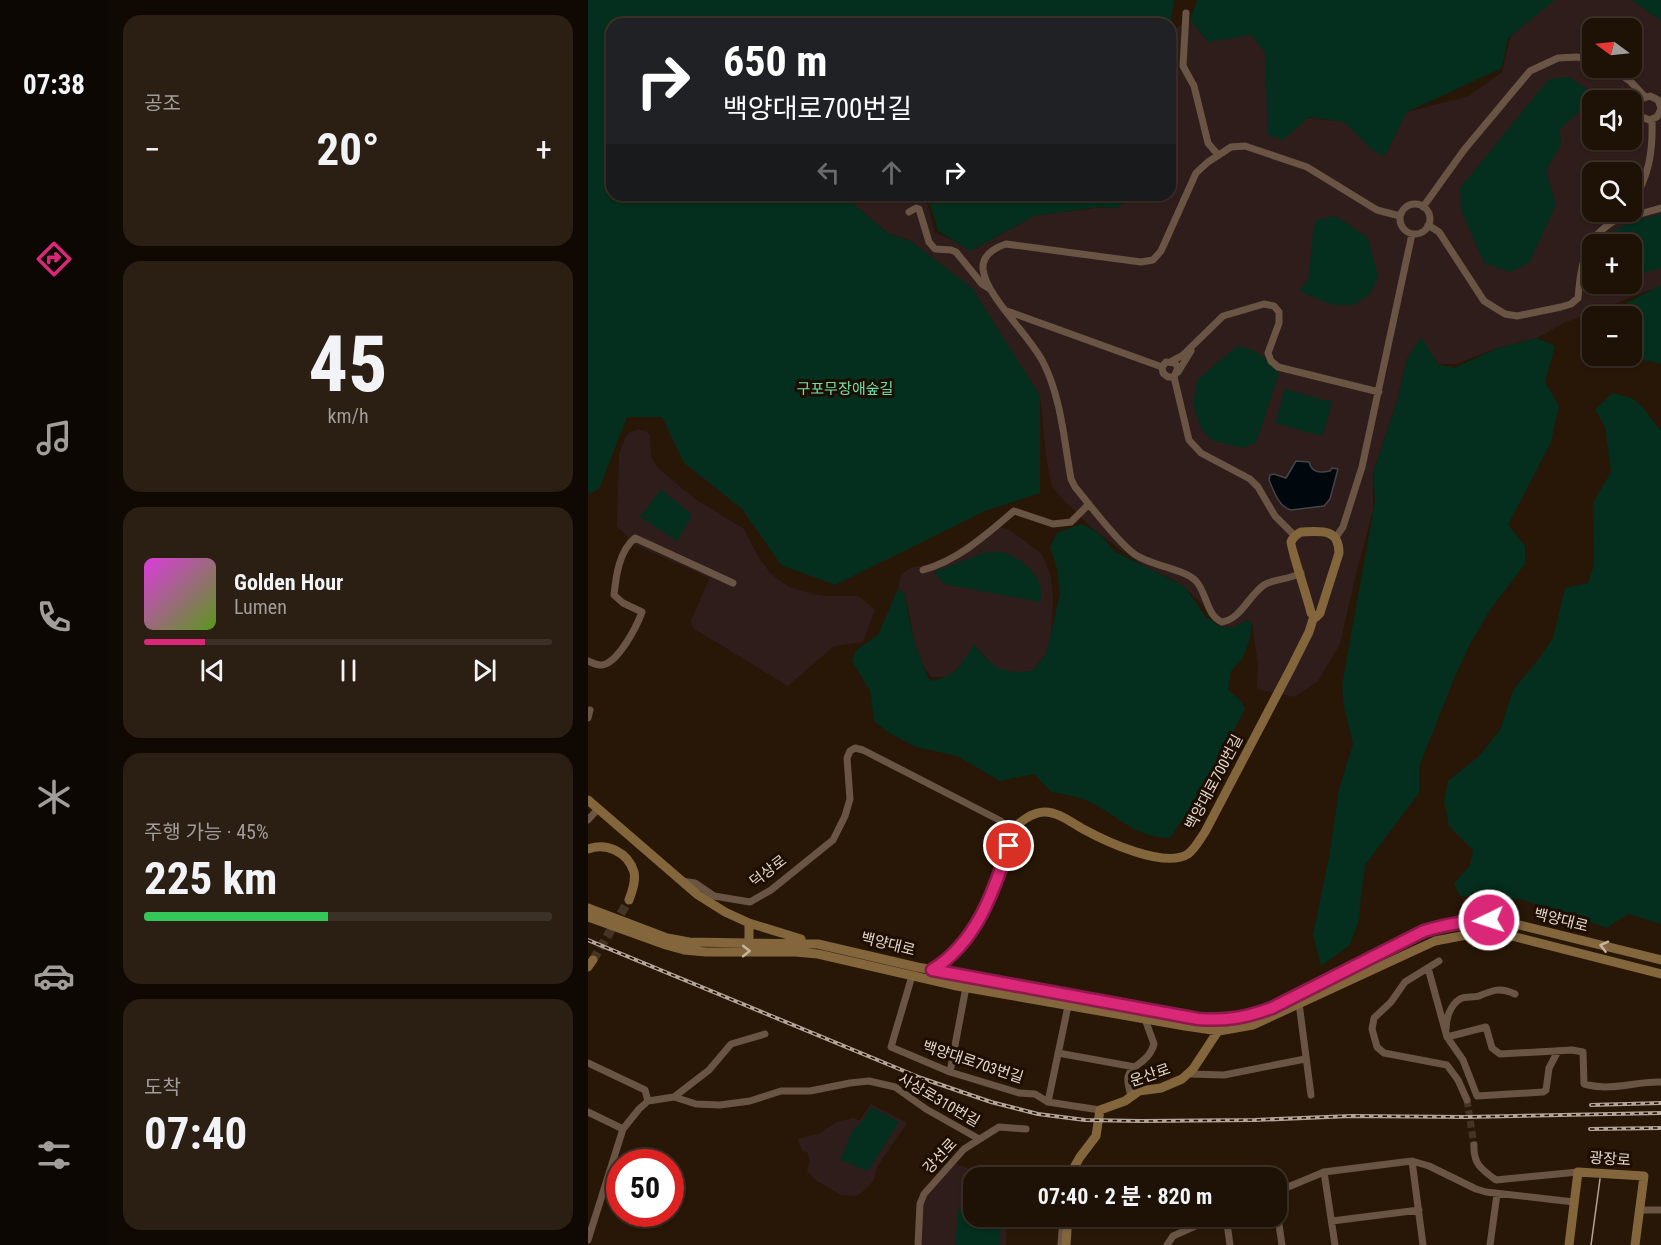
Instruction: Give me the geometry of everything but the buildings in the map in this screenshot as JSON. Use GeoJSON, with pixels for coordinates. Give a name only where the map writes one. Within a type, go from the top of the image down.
{"type":"FeatureCollection","features":[{"type":"Feature","properties":{"kind":"main road"},"geometry":{"type":"LineString","coordinates":[[1301,532],[1329,533],[1336,537],[1340,553],[1320,613],[1314,616],[1311,613],[1291,543],[1301,532]]}},
{"type":"Feature","properties":{"kind":"main road","name":"백양대로700번길"},"geometry":{"type":"LineString","coordinates":[[1009,832],[1029,816],[1045,812],[1057,815],[1090,833],[1152,857],[1174,858],[1189,853],[1205,832],[1291,668],[1309,632],[1314,616]]}},
{"type":"Feature","properties":{"kind":"main road","name":"덕상로"},"geometry":{"type":"LineString","coordinates":[[588,800],[708,902],[749,923],[818,944]]}},
{"type":"Feature","properties":{"kind":"main road"},"geometry":{"type":"LineString","coordinates":[[929,980],[932,970],[943,962],[976,925],[986,908],[1009,846],[1009,832]]}},
{"type":"Feature","properties":{"kind":"main road"},"geometry":{"type":"LineString","coordinates":[[588,849],[603,846],[618,851],[625,857],[630,864],[634,879],[629,900]]}},
{"type":"Feature","properties":{"kind":"main road","name":"백양대로"},"geometry":{"type":"LineString","coordinates":[[588,908],[667,938],[707,943],[749,941],[818,944],[932,970],[1198,1019],[1223,1020],[1248,1017],[1272,1008],[1424,931],[1474,920],[1503,921],[1661,960]]}},
{"type":"Feature","properties":{"kind":"main road","name":"백양대로"},"geometry":{"type":"LineString","coordinates":[[588,917],[684,950],[818,954],[929,980],[1219,1031],[1253,1025],[1435,941],[1477,933],[1508,935],[1661,974]]}},
{"type":"Feature","properties":{"kind":"main road"},"geometry":{"type":"LineString","coordinates":[[749,923],[749,941]]}},
{"type":"Feature","properties":{"kind":"main road","name":"운산로"},"geometry":{"type":"LineString","coordinates":[[1100,1110],[1114,1106],[1139,1091],[1171,1084],[1188,1074],[1219,1031],[1223,1020]]}},
{"type":"Feature","properties":{"kind":"main road"},"geometry":{"type":"LineString","coordinates":[[1074,1167],[1094,1141],[1098,1132],[1100,1110]]}},
{"type":"Feature","properties":{"kind":"main road","name":"광장로"},"geometry":{"type":"LineString","coordinates":[[1569,1245],[1578,1172],[1644,1176],[1635,1245]]}},
{"type":"Feature","properties":{"kind":"main road"},"geometry":{"type":"LineString","coordinates":[[1066,1245],[1067,1227]]}},
{"type":"Feature","properties":{"kind":"street"},"geometry":{"type":"LineString","coordinates":[[1186,13],[1183,66],[1194,86],[1208,143],[1218,155]]}},
{"type":"Feature","properties":{"kind":"street"},"geometry":{"type":"LineString","coordinates":[[1423,207],[1464,150],[1530,71],[1558,58],[1582,58]]}},
{"type":"Feature","properties":{"kind":"street"},"geometry":{"type":"LineString","coordinates":[[1625,78],[1645,97]]}},
{"type":"Feature","properties":{"kind":"street"},"geometry":{"type":"LineString","coordinates":[[1645,97],[1654,97],[1661,106],[1657,117],[1652,120],[1644,119],[1638,112],[1638,103],[1645,97]]}},
{"type":"Feature","properties":{"kind":"street"},"geometry":{"type":"LineString","coordinates":[[1642,186],[1651,155],[1652,120]]}},
{"type":"Feature","properties":{"kind":"street"},"geometry":{"type":"LineString","coordinates":[[990,290],[983,266],[985,258],[995,248],[1006,244],[1141,262],[1153,260],[1161,251],[1196,173],[1231,147],[1245,146],[1307,167],[1371,206],[1400,216]]}},
{"type":"Feature","properties":{"kind":"street"},"geometry":{"type":"LineString","coordinates":[[1418,204],[1423,207],[1430,216],[1423,232],[1412,234],[1402,228],[1400,216],[1406,207],[1418,204]]}},
{"type":"Feature","properties":{"kind":"street"},"geometry":{"type":"LineString","coordinates":[[909,212],[916,208],[920,209],[929,242],[935,249],[956,252],[982,284],[990,290],[1042,359],[1051,378],[1071,479],[1089,504],[1133,554],[1195,580],[1205,595],[1216,620],[1222,622],[1233,618],[1267,582],[1291,578],[1301,573]]}},
{"type":"Feature","properties":{"kind":"street"},"geometry":{"type":"LineString","coordinates":[[1642,213],[1661,208]]}},
{"type":"Feature","properties":{"kind":"street"},"geometry":{"type":"LineString","coordinates":[[1428,225],[1439,232],[1484,301],[1505,314],[1517,316],[1561,307],[1571,304],[1578,298],[1585,255],[1592,241],[1603,229],[1615,222]]}},
{"type":"Feature","properties":{"kind":"street"},"geometry":{"type":"LineString","coordinates":[[1336,537],[1343,527],[1362,467],[1412,234]]}},
{"type":"Feature","properties":{"kind":"street"},"geometry":{"type":"LineString","coordinates":[[1162,367],[1166,362],[1183,355],[1223,316],[1264,304],[1274,306],[1279,312],[1278,323],[1268,353],[1271,361],[1278,367],[1379,392]]}},
{"type":"Feature","properties":{"kind":"street"},"geometry":{"type":"LineString","coordinates":[[1006,310],[1162,367]]}},
{"type":"Feature","properties":{"kind":"street"},"geometry":{"type":"LineString","coordinates":[[1162,367],[1165,376],[1176,374],[1195,344]]}},
{"type":"Feature","properties":{"kind":"street"},"geometry":{"type":"LineString","coordinates":[[1172,361],[1177,365],[1176,374],[1189,440],[1200,453],[1250,479],[1258,487],[1275,516],[1295,536]]}},
{"type":"Feature","properties":{"kind":"street"},"geometry":{"type":"LineString","coordinates":[[923,570],[957,556],[1014,511],[1053,524],[1071,522],[1089,504]]}},
{"type":"Feature","properties":{"kind":"street"},"geometry":{"type":"LineString","coordinates":[[588,661],[601,665],[616,656],[638,624],[642,612],[623,603],[615,595],[618,570],[632,540],[639,540],[733,583]]}},
{"type":"Feature","properties":{"kind":"street","name":"덕상로"},"geometry":{"type":"LineString","coordinates":[[681,881],[695,883],[714,896],[750,902],[771,890],[833,840],[845,816],[850,799],[847,758],[850,751],[855,748],[1001,821],[1009,832]]}},
{"type":"Feature","properties":{"kind":"street"},"geometry":{"type":"LineString","coordinates":[[588,820],[598,809]]}},
{"type":"Feature","properties":{"kind":"street"},"geometry":{"type":"LineString","coordinates":[[1440,961],[1401,986],[1391,1002],[1374,1018],[1372,1029],[1377,1047],[1384,1053],[1447,1065],[1458,1080],[1467,1100]]}},
{"type":"Feature","properties":{"kind":"street"},"geometry":{"type":"LineString","coordinates":[[1428,968],[1447,1038],[1463,1060],[1477,1096],[1543,1092],[1546,1090],[1549,1068],[1558,1051]]}},
{"type":"Feature","properties":{"kind":"street","name":"백양대로703번길"},"geometry":{"type":"LineString","coordinates":[[912,976],[891,1047],[950,1072],[1019,1093],[1035,1094],[1048,1102],[1100,1110]]}},
{"type":"Feature","properties":{"kind":"street"},"geometry":{"type":"LineString","coordinates":[[950,1072],[966,987]]}},
{"type":"Feature","properties":{"kind":"street"},"geometry":{"type":"LineString","coordinates":[[1447,1038],[1448,1016],[1453,1005],[1461,999],[1473,998],[1489,990],[1499,989],[1515,994]]}},
{"type":"Feature","properties":{"kind":"street"},"geometry":{"type":"LineString","coordinates":[[1299,1004],[1311,1095]]}},
{"type":"Feature","properties":{"kind":"street"},"geometry":{"type":"LineString","coordinates":[[1048,1102],[1068,1006]]}},
{"type":"Feature","properties":{"kind":"street"},"geometry":{"type":"LineString","coordinates":[[1131,1097],[1128,1078],[1131,1070],[1149,1057],[1154,1044],[1145,1019]]}},
{"type":"Feature","properties":{"kind":"street"},"geometry":{"type":"LineString","coordinates":[[1447,1038],[1486,1027],[1492,1048],[1500,1054],[1583,1052],[1584,1084],[1630,1086],[1646,1082],[1661,1082]]}},
{"type":"Feature","properties":{"kind":"street","name":"사상로310번길"},"geometry":{"type":"LineString","coordinates":[[674,1097],[709,1070],[731,1044],[765,1034]]}},
{"type":"Feature","properties":{"kind":"street"},"geometry":{"type":"LineString","coordinates":[[1058,1053],[1135,1067]]}},
{"type":"Feature","properties":{"kind":"street"},"geometry":{"type":"LineString","coordinates":[[1188,1074],[1224,1075],[1305,1059]]}},
{"type":"Feature","properties":{"kind":"street"},"geometry":{"type":"LineString","coordinates":[[588,1063],[645,1090],[648,1101],[623,1129],[592,1214],[588,1240]]}},
{"type":"Feature","properties":{"kind":"street","name":"사상로310번길"},"geometry":{"type":"LineString","coordinates":[[648,1101],[674,1097],[696,1104],[720,1105],[750,1101],[781,1091],[810,1091],[869,1081],[895,1087],[926,1109],[979,1139]]}},
{"type":"Feature","properties":{"kind":"street"},"geometry":{"type":"LineString","coordinates":[[588,1112],[623,1129]]}},
{"type":"Feature","properties":{"kind":"street","name":"강선로"},"geometry":{"type":"LineString","coordinates":[[918,1245],[920,1204],[924,1194],[964,1149],[999,1127],[1026,1129]]}},
{"type":"Feature","properties":{"kind":"street"},"geometry":{"type":"LineString","coordinates":[[1474,1145],[1473,1157],[1479,1168],[1496,1180],[1578,1172]]}},
{"type":"Feature","properties":{"kind":"street"},"geometry":{"type":"LineString","coordinates":[[1412,1161],[1424,1245]]}},
{"type":"Feature","properties":{"kind":"street"},"geometry":{"type":"LineString","coordinates":[[1287,1187],[1324,1172],[1412,1161],[1429,1166],[1476,1189],[1497,1194],[1574,1202]]}},
{"type":"Feature","properties":{"kind":"street"},"geometry":{"type":"LineString","coordinates":[[1324,1172],[1335,1245]]}},
{"type":"Feature","properties":{"kind":"street"},"geometry":{"type":"LineString","coordinates":[[1489,1245],[1497,1194]]}},
{"type":"Feature","properties":{"kind":"street"},"geometry":{"type":"LineString","coordinates":[[1332,1221],[1419,1210]]}},
{"type":"Feature","properties":{"kind":"street"},"geometry":{"type":"LineString","coordinates":[[1640,1210],[1661,1210]]}},
{"type":"Feature","properties":{"kind":"street"},"geometry":{"type":"LineString","coordinates":[[1061,1245],[1062,1227]]}},
{"type":"Feature","properties":{"kind":"street"},"geometry":{"type":"LineString","coordinates":[[1167,1245],[1173,1236],[1193,1227]]}},
{"type":"Feature","properties":{"kind":"street"},"geometry":{"type":"LineString","coordinates":[[1228,1227],[1230,1245]]}},
{"type":"Feature","properties":{"kind":"street"},"geometry":{"type":"LineString","coordinates":[[1279,1227],[1282,1245]]}},
{"type":"Feature","properties":{"kind":"shaded area"},"geometry":{"type":"Polygon","coordinates":[[[1554,0],[1632,0],[1661,21],[1661,286],[1642,293],[1642,234],[1582,234],[1582,294],[1640,294],[1609,306],[1582,306],[1582,316],[1537,338],[1495,349],[1456,364],[1438,364],[1421,338],[1407,359],[1397,402],[1373,473],[1373,512],[1340,644],[1318,681],[1294,697],[1257,689],[1258,664],[1252,623],[1247,620],[1232,629],[1219,626],[1187,590],[1172,579],[1147,568],[1118,548],[1092,528],[1063,500],[1052,486],[1047,463],[1040,396],[912,241],[887,233],[850,201],[927,201],[935,233],[974,249],[1034,216],[1095,208],[1117,208],[1126,201],[1176,201],[1176,28],[1190,20],[1208,42],[1251,29],[1266,47],[1291,124],[1309,118],[1344,122],[1370,148],[1407,112],[1469,96],[1502,72],[1511,35],[1554,0]]]}},
{"type":"Feature","properties":{"kind":"shaded area"},"geometry":{"type":"Polygon","coordinates":[[[638,429],[650,435],[651,457],[659,469],[695,499],[744,529],[759,558],[771,574],[789,587],[813,594],[858,596],[875,610],[863,642],[834,646],[788,686],[693,628],[691,620],[710,578],[635,545],[617,526],[619,454],[625,438],[629,433],[638,429]]]}},
{"type":"Feature","properties":{"kind":"shaded area"},"geometry":{"type":"Polygon","coordinates":[[[1296,461],[1309,462],[1314,470],[1320,472],[1330,471],[1332,468],[1338,469],[1330,499],[1324,506],[1291,510],[1277,498],[1269,480],[1270,475],[1286,478],[1296,461]]]}},
{"type":"Feature","properties":{"kind":"shaded area"},"geometry":{"type":"Polygon","coordinates":[[[994,524],[1011,531],[1042,554],[1051,576],[1053,600],[1051,636],[1046,654],[1032,671],[1011,673],[995,668],[974,645],[965,660],[949,677],[931,677],[923,666],[915,644],[905,594],[898,589],[901,575],[910,568],[932,563],[953,553],[994,524]]]}},
{"type":"Feature","properties":{"kind":"shaded area"},"geometry":{"type":"Polygon","coordinates":[[[871,1104],[907,1123],[877,1167],[874,1180],[865,1190],[856,1196],[841,1195],[817,1181],[807,1171],[810,1162],[807,1152],[802,1151],[798,1139],[820,1133],[837,1122],[854,1118],[859,1121],[871,1104]]]}},
{"type":"Feature","properties":{"kind":"shaded area"},"geometry":{"type":"Polygon","coordinates":[[[954,1163],[964,1167],[963,1227],[1007,1227],[1006,1245],[919,1245],[922,1204],[925,1195],[954,1163]]]}},
{"type":"Feature","properties":{"kind":"green space","name":"구포무장애숲길"},"geometry":{"type":"Polygon","coordinates":[[[588,0],[1174,0],[1171,18],[606,18],[606,201],[850,201],[887,233],[911,241],[972,288],[1040,396],[1040,493],[985,511],[835,585],[781,565],[742,509],[684,463],[662,417],[627,417],[599,489],[588,494],[588,0]]]}},
{"type":"Feature","properties":{"kind":"green space"},"geometry":{"type":"Polygon","coordinates":[[[1197,0],[1555,0],[1508,38],[1502,68],[1407,112],[1384,157],[1370,148],[1344,122],[1309,117],[1283,140],[1268,135],[1265,53],[1251,35],[1208,42],[1190,20],[1197,0]]]}},
{"type":"Feature","properties":{"kind":"green space"},"geometry":{"type":"Polygon","coordinates":[[[1632,0],[1661,0],[1661,21],[1632,0]]]}},
{"type":"Feature","properties":{"kind":"green space"},"geometry":{"type":"Polygon","coordinates":[[[1569,77],[1588,90],[1582,90],[1582,110],[1560,129],[1561,144],[1546,171],[1556,205],[1529,263],[1510,272],[1484,263],[1461,210],[1460,188],[1549,79],[1569,77]]]}},
{"type":"Feature","properties":{"kind":"green space"},"geometry":{"type":"Polygon","coordinates":[[[929,201],[1126,201],[1117,208],[1099,207],[1034,216],[970,251],[938,231],[929,201]]]}},
{"type":"Feature","properties":{"kind":"green space"},"geometry":{"type":"Polygon","coordinates":[[[1661,214],[1661,268],[1642,273],[1642,234],[1610,234],[1633,222],[1642,222],[1642,219],[1661,214]]]}},
{"type":"Feature","properties":{"kind":"green space"},"geometry":{"type":"Polygon","coordinates":[[[1336,216],[1368,238],[1378,277],[1370,294],[1353,305],[1333,305],[1299,291],[1309,278],[1316,220],[1336,216]]]}},
{"type":"Feature","properties":{"kind":"green space"},"geometry":{"type":"Polygon","coordinates":[[[1661,285],[1661,364],[1642,359],[1642,306],[1621,306],[1661,285]]]}},
{"type":"Feature","properties":{"kind":"green space"},"geometry":{"type":"Polygon","coordinates":[[[1421,337],[1438,364],[1454,368],[1495,349],[1537,338],[1555,346],[1545,382],[1559,406],[1551,442],[1508,525],[1525,546],[1525,564],[1490,610],[1470,644],[1419,767],[1419,793],[1365,865],[1358,923],[1350,945],[1321,966],[1313,935],[1329,857],[1339,789],[1353,744],[1344,707],[1342,685],[1375,501],[1373,473],[1397,402],[1407,359],[1421,337]]]}},
{"type":"Feature","properties":{"kind":"green space"},"geometry":{"type":"Polygon","coordinates":[[[1237,346],[1257,353],[1279,374],[1256,443],[1242,448],[1214,441],[1202,431],[1193,405],[1197,380],[1237,346]]]}},
{"type":"Feature","properties":{"kind":"green space"},"geometry":{"type":"Polygon","coordinates":[[[1285,389],[1332,402],[1322,436],[1275,423],[1285,389]]]}},
{"type":"Feature","properties":{"kind":"green space"},"geometry":{"type":"Polygon","coordinates":[[[1612,393],[1632,398],[1661,431],[1661,924],[1628,914],[1607,928],[1520,899],[1460,896],[1454,884],[1470,865],[1473,850],[1449,826],[1444,801],[1448,781],[1479,756],[1500,730],[1513,690],[1553,638],[1565,588],[1588,583],[1594,565],[1593,503],[1611,472],[1605,427],[1595,410],[1612,393]]]}},
{"type":"Feature","properties":{"kind":"green space"},"geometry":{"type":"Polygon","coordinates":[[[661,489],[692,515],[677,541],[640,517],[661,489]]]}},
{"type":"Feature","properties":{"kind":"green space"},"geometry":{"type":"Polygon","coordinates":[[[1081,524],[1101,535],[1114,551],[1184,586],[1205,616],[1219,626],[1232,628],[1247,620],[1252,623],[1250,639],[1242,659],[1231,671],[1228,690],[1241,701],[1245,709],[1206,784],[1170,838],[1157,837],[1136,830],[1088,801],[1051,792],[1034,774],[1000,781],[957,756],[916,747],[889,733],[874,721],[870,691],[852,661],[856,650],[878,635],[898,589],[905,594],[914,638],[930,681],[946,676],[957,669],[974,644],[998,668],[1013,672],[1032,671],[1046,654],[1060,594],[1057,569],[1050,547],[1057,533],[1081,524]]]}},
{"type":"Feature","properties":{"kind":"green space"},"geometry":{"type":"Polygon","coordinates":[[[986,552],[1005,553],[1027,566],[1037,578],[1040,586],[1040,602],[944,584],[934,572],[986,552]]]}},
{"type":"Feature","properties":{"kind":"green space"},"geometry":{"type":"Polygon","coordinates":[[[871,1107],[899,1122],[868,1171],[840,1160],[854,1128],[860,1124],[871,1107]]]}},
{"type":"Feature","properties":{"kind":"green space"},"geometry":{"type":"Polygon","coordinates":[[[958,1210],[963,1210],[963,1227],[1001,1227],[1000,1245],[955,1245],[958,1210]]]}},
{"type":"Feature","properties":{"kind":"tunnel"},"geometry":{"type":"LineString","coordinates":[[593,960],[629,900]]}},
{"type":"Feature","properties":{"kind":"tunnel"},"geometry":{"type":"LineString","coordinates":[[1467,1100],[1474,1145]]}},
{"type":"Feature","properties":{"kind":"tram line"},"geometry":{"type":"LineString","coordinates":[[1591,1245],[1600,1179]]}},
{"type":"Feature","properties":{"kind":"railway"},"geometry":{"type":"LineString","coordinates":[[588,940],[921,1078],[991,1102],[1038,1114],[1085,1120],[1141,1121],[1661,1113]]}},
{"type":"Feature","properties":{"kind":"railway"},"geometry":{"type":"LineString","coordinates":[[1591,1105],[1661,1103]]}},
{"type":"Feature","properties":{"kind":"railway"},"geometry":{"type":"LineString","coordinates":[[1590,1129],[1661,1128]]}},
{"type":"Feature","properties":{"kind":"route"},"geometry":{"type":"LineString","coordinates":[[1009,846],[986,908],[976,925],[962,944],[932,970],[1198,1019],[1223,1020],[1248,1017],[1272,1008],[1424,931],[1450,924],[1489,920]]}}]}
